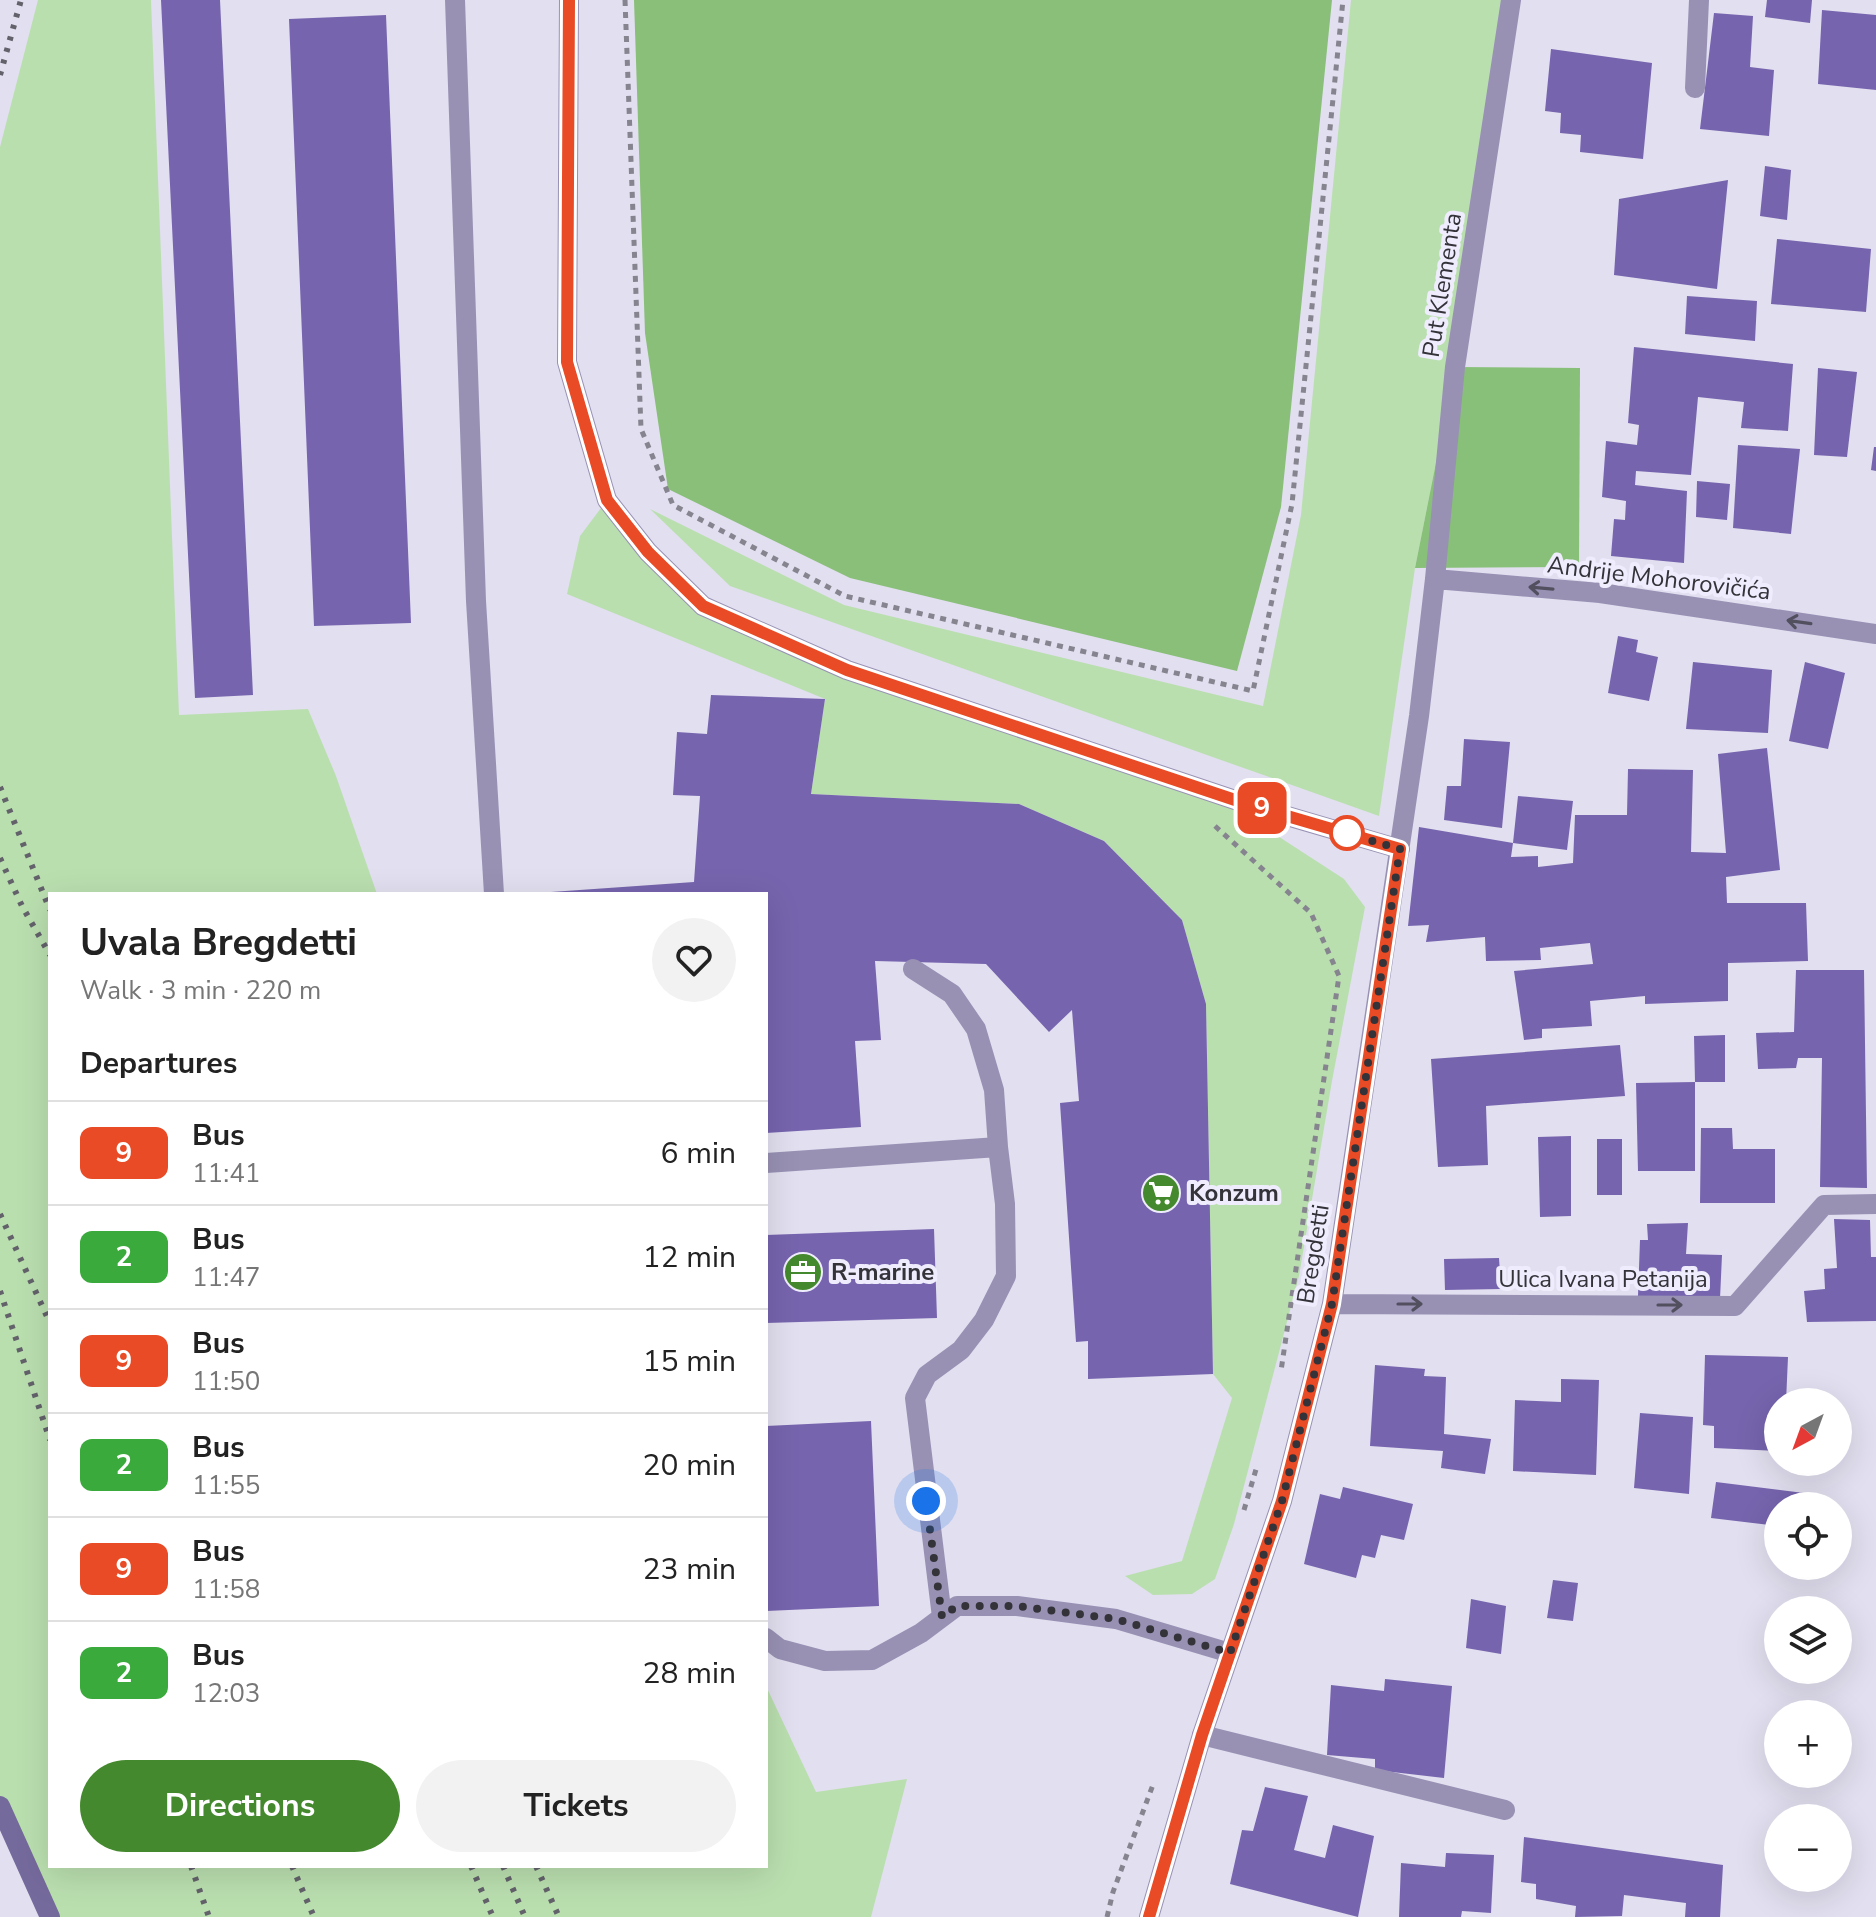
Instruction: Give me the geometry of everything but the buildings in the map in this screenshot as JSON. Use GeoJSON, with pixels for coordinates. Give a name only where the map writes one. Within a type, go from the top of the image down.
{"type":"FeatureCollection","features":[{"type":"Feature","properties":{"kind":"main road"},"geometry":{"type":"LineString","coordinates":[[0,1806],[50,1917]]}},
{"type":"Feature","properties":{"kind":"street"},"geometry":{"type":"LineString","coordinates":[[455,0],[476,601],[494,892]]}},
{"type":"Feature","properties":{"kind":"street"},"geometry":{"type":"LineString","coordinates":[[569,0],[567,362],[607,500],[648,552],[703,606],[847,670],[1253,806],[1400,849]]}},
{"type":"Feature","properties":{"kind":"street","name":"Put Klementa"},"geometry":{"type":"LineString","coordinates":[[1435,579],[1455,367],[1511,0]]}},
{"type":"Feature","properties":{"kind":"street"},"geometry":{"type":"LineString","coordinates":[[1695,88],[1699,0]]}},
{"type":"Feature","properties":{"kind":"street","name":"Bregdetti"},"geometry":{"type":"LineString","coordinates":[[1149,1917],[1202,1735],[1282,1501],[1332,1304],[1419,716],[1435,579]]}},
{"type":"Feature","properties":{"kind":"street","name":"Andrije Mohorovičića"},"geometry":{"type":"LineString","coordinates":[[1435,579],[1600,593],[1876,634]]}},
{"type":"Feature","properties":{"kind":"street"},"geometry":{"type":"LineString","coordinates":[[913,969],[952,994],[976,1029],[994,1090],[1005,1204],[1006,1276],[984,1320],[961,1350],[927,1375],[915,1398],[942,1617]]}},
{"type":"Feature","properties":{"kind":"street"},"geometry":{"type":"LineString","coordinates":[[768,1163],[998,1147]]}},
{"type":"Feature","properties":{"kind":"street","name":"Ulica Ivana Petanija"},"geometry":{"type":"LineString","coordinates":[[1332,1304],[1735,1306],[1824,1205],[1876,1204]]}},
{"type":"Feature","properties":{"kind":"street"},"geometry":{"type":"LineString","coordinates":[[768,1640],[780,1649],[825,1661],[872,1660],[921,1633],[957,1606],[1017,1606],[1116,1619],[1230,1653]]}},
{"type":"Feature","properties":{"kind":"street"},"geometry":{"type":"LineString","coordinates":[[1202,1735],[1505,1810]]}},
{"type":"Feature","properties":{"kind":"path"},"geometry":{"type":"LineString","coordinates":[[625,0],[641,429],[673,505],[845,596],[1253,691],[1292,504],[1343,0]]}},
{"type":"Feature","properties":{"kind":"path"},"geometry":{"type":"LineString","coordinates":[[1210,823],[1311,913],[1339,976],[1280,1377]]}},
{"type":"Feature","properties":{"kind":"path"},"geometry":{"type":"LineString","coordinates":[[1243,1511],[1261,1452]]}},
{"type":"Feature","properties":{"kind":"path"},"geometry":{"type":"LineString","coordinates":[[1107,1917],[1113,1892],[1156,1776]]}},
{"type":"Feature","properties":{"kind":"shaded area"},"geometry":{"type":"Polygon","coordinates":[[[38,0],[151,0],[179,715],[308,709],[336,776],[376,892],[48,892],[48,1868],[768,1868],[768,1690],[816,1792],[907,1779],[871,1917],[50,1917],[0,1806],[0,147],[38,0]]]}},
{"type":"Feature","properties":{"kind":"shaded area"},"geometry":{"type":"Polygon","coordinates":[[[634,0],[1332,0],[1281,507],[1237,671],[850,578],[668,489],[645,333],[634,0]]]}},
{"type":"Feature","properties":{"kind":"shaded area"},"geometry":{"type":"Polygon","coordinates":[[[1351,0],[1511,0],[1455,367],[1415,568],[1379,816],[730,586],[650,509],[844,605],[1263,706],[1301,515],[1351,0]]]}},
{"type":"Feature","properties":{"kind":"shaded area"},"geometry":{"type":"Polygon","coordinates":[[[1455,367],[1580,368],[1579,567],[1415,568],[1455,367]]]}},
{"type":"Feature","properties":{"kind":"shaded area"},"geometry":{"type":"Polygon","coordinates":[[[607,500],[703,606],[847,670],[1207,790],[1344,879],[1365,907],[1299,1276],[1234,1524],[1215,1579],[1192,1594],[1153,1595],[1125,1576],[1182,1561],[1232,1398],[1213,1374],[1206,1004],[1182,920],[1104,841],[1019,804],[811,794],[825,699],[567,594],[580,536],[607,500]]]}},
{"type":"Feature","properties":{"kind":"railway"},"geometry":{"type":"LineString","coordinates":[[0,75],[21,0]]}},
{"type":"Feature","properties":{"kind":"railway"},"geometry":{"type":"LineString","coordinates":[[0,787],[48,905]]}},
{"type":"Feature","properties":{"kind":"railway"},"geometry":{"type":"LineString","coordinates":[[0,858],[48,952]]}},
{"type":"Feature","properties":{"kind":"railway"},"geometry":{"type":"LineString","coordinates":[[0,1214],[48,1319]]}},
{"type":"Feature","properties":{"kind":"railway"},"geometry":{"type":"LineString","coordinates":[[0,1291],[48,1434]]}},
{"type":"Feature","properties":{"kind":"railway"},"geometry":{"type":"LineString","coordinates":[[192,1868],[209,1917]]}},
{"type":"Feature","properties":{"kind":"railway"},"geometry":{"type":"LineString","coordinates":[[293,1868],[314,1917]]}},
{"type":"Feature","properties":{"kind":"railway"},"geometry":{"type":"LineString","coordinates":[[472,1868],[493,1917]]}},
{"type":"Feature","properties":{"kind":"railway"},"geometry":{"type":"LineString","coordinates":[[504,1868],[525,1917]]}},
{"type":"Feature","properties":{"kind":"railway"},"geometry":{"type":"LineString","coordinates":[[537,1868],[559,1917]]}},
{"type":"Feature","properties":{"kind":"bus line","name":"9"},"geometry":{"type":"LineString","coordinates":[[569,0],[567,362],[607,500],[648,552],[703,606],[847,670],[1253,806],[1400,849],[1332,1304],[1282,1501],[1202,1735],[1149,1917]]}},
{"type":"Feature","properties":{"kind":"place","name":"Konzum"},"geometry":{"type":"Point","coordinates":[1161,1193]}},
{"type":"Feature","properties":{"kind":"place","name":"R-marine"},"geometry":{"type":"Point","coordinates":[803,1272]}},
{"type":"Feature","properties":{"kind":"route"},"geometry":{"type":"LineString","coordinates":[[926,1501],[942,1617],[957,1606],[1017,1606],[1116,1619],[1230,1653],[1282,1501],[1332,1304],[1400,849],[1337,831],[1347,833]]}}]}
